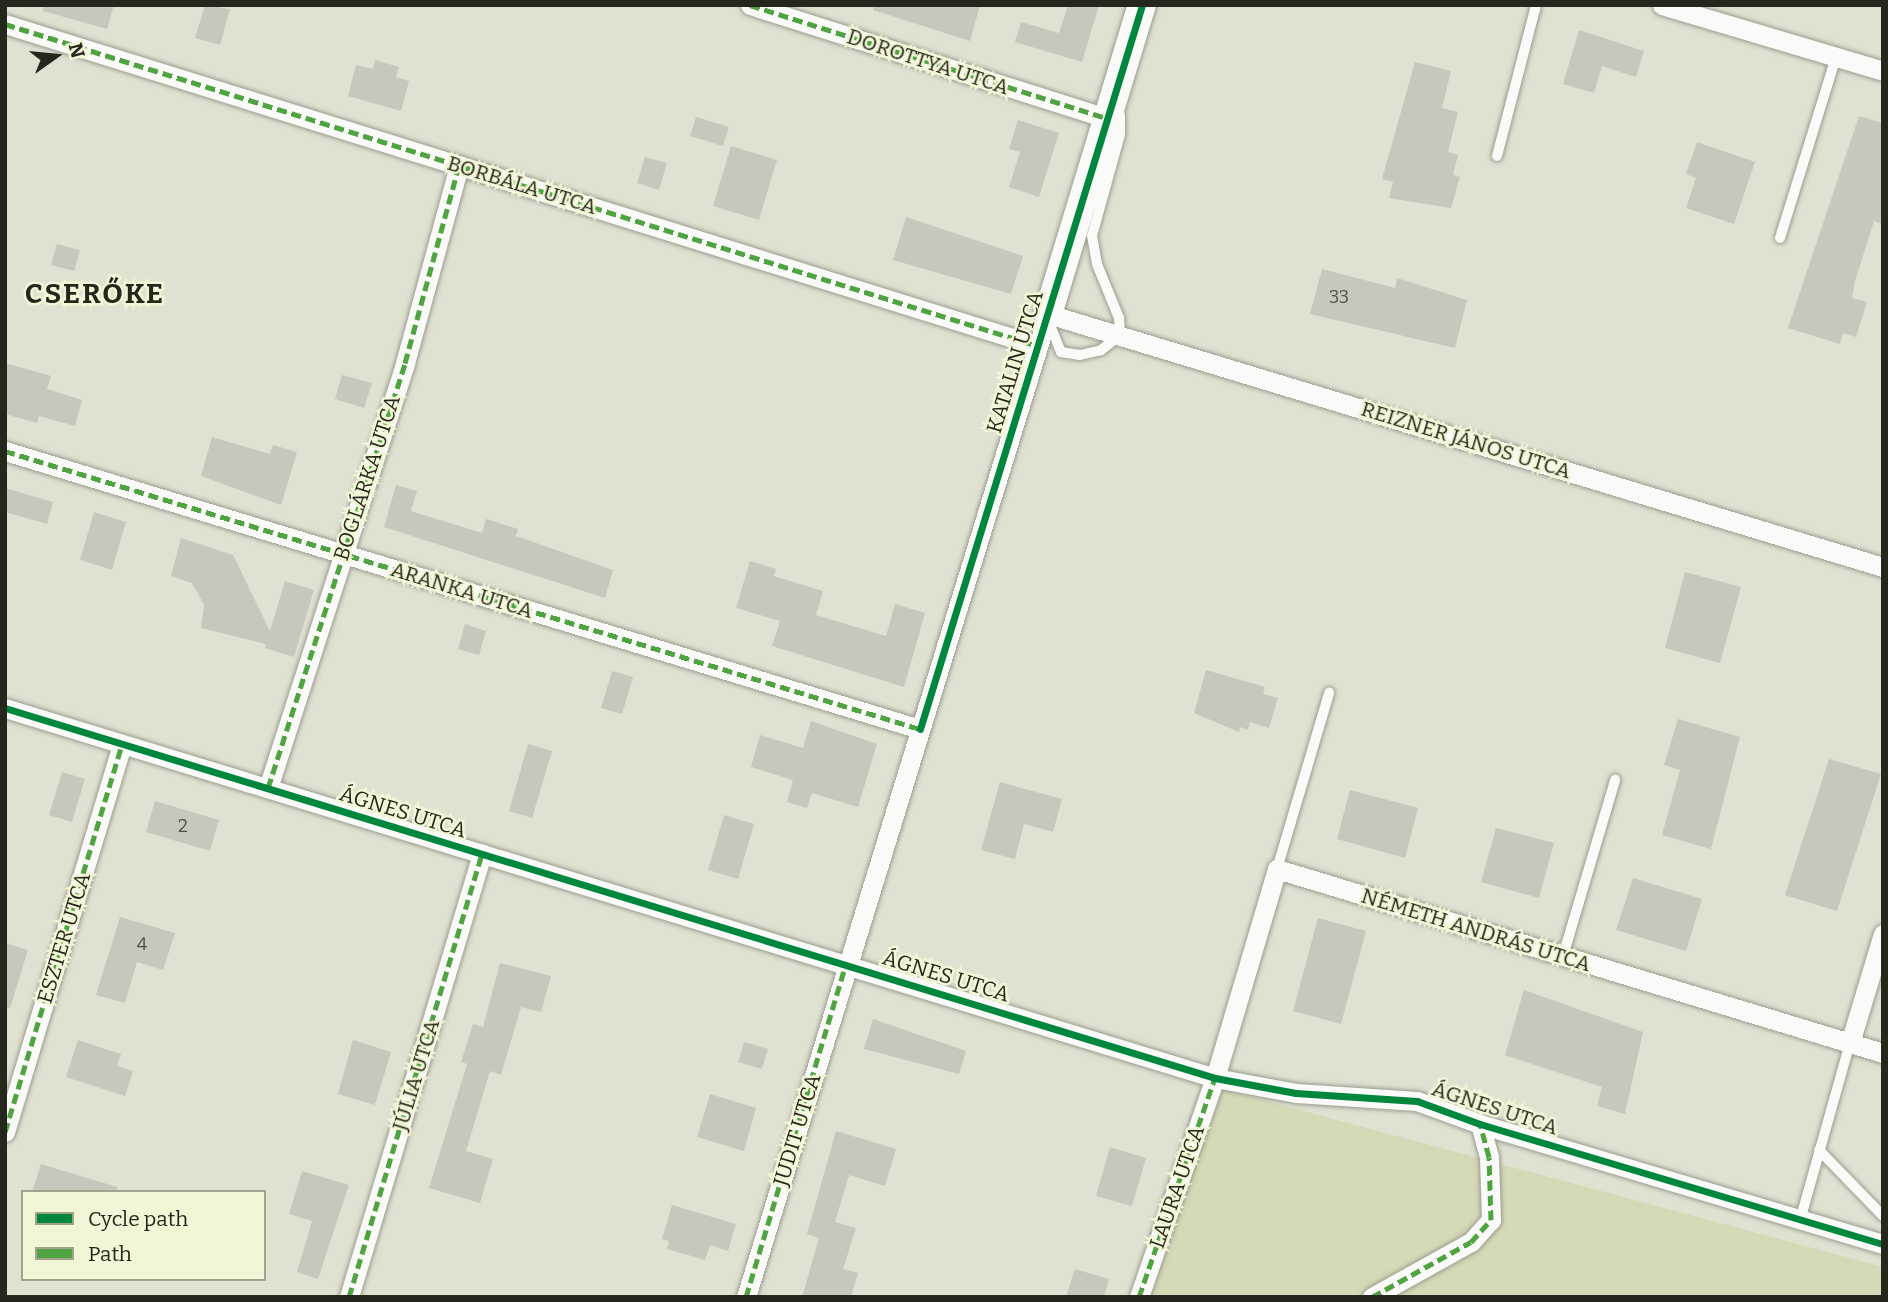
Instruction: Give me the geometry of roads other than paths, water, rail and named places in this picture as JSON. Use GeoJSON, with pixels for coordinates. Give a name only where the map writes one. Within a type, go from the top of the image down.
{"type":"FeatureCollection","features":[{"type":"Feature","properties":{"kind":"street","name":"DOROTTYA UTCA"},"geometry":{"type":"LineString","coordinates":[[750,5],[1107,118]]}},
{"type":"Feature","properties":{"kind":"street","name":"KATALIN UTCA"},"geometry":{"type":"LineString","coordinates":[[847,964],[1142,5]]}},
{"type":"Feature","properties":{"kind":"street"},"geometry":{"type":"LineString","coordinates":[[1662,5],[1883,71]]}},
{"type":"Feature","properties":{"kind":"street","name":"BORBÁLA UTCA"},"geometry":{"type":"LineString","coordinates":[[5,24],[1038,346]]}},
{"type":"Feature","properties":{"kind":"street","name":"BOGLÁRKA UTCA"},"geometry":{"type":"LineString","coordinates":[[268,788],[341,554],[405,363],[459,165]]}},
{"type":"Feature","properties":{"kind":"street","name":"REIZNER JÁNOS UTCA"},"geometry":{"type":"LineString","coordinates":[[1048,314],[1883,567]]}},
{"type":"Feature","properties":{"kind":"street","name":"ARANKA UTCA"},"geometry":{"type":"LineString","coordinates":[[5,451],[920,729]]}},
{"type":"Feature","properties":{"kind":"street","name":"ÁGNES UTCA"},"geometry":{"type":"LineString","coordinates":[[5,708],[1214,1078],[1296,1093],[1417,1101],[1480,1124],[1801,1217],[1883,1244]]}},
{"type":"Feature","properties":{"kind":"street","name":"ESZTER UTCA"},"geometry":{"type":"LineString","coordinates":[[5,1132],[122,744]]}},
{"type":"Feature","properties":{"kind":"street","name":"JÚLIA UTCA"},"geometry":{"type":"LineString","coordinates":[[349,1297],[482,854]]}},
{"type":"Feature","properties":{"kind":"street"},"geometry":{"type":"LineString","coordinates":[[1214,1078],[1277,869]]}},
{"type":"Feature","properties":{"kind":"street","name":"NÉMETH ANDRÁS UTCA"},"geometry":{"type":"LineString","coordinates":[[1277,869],[1883,1053]]}},
{"type":"Feature","properties":{"kind":"street"},"geometry":{"type":"LineString","coordinates":[[1850,1043],[1883,934]]}},
{"type":"Feature","properties":{"kind":"street","name":"JUDIT UTCA"},"geometry":{"type":"LineString","coordinates":[[746,1297],[847,964]]}},
{"type":"Feature","properties":{"kind":"street","name":"LAURA UTCA"},"geometry":{"type":"LineString","coordinates":[[1139,1297],[1214,1078]]}},
{"type":"Feature","properties":{"kind":"street"},"geometry":{"type":"LineString","coordinates":[[1372,1297],[1471,1242],[1491,1220],[1489,1157],[1480,1124]]}},
{"type":"Feature","properties":{"kind":"lane"},"geometry":{"type":"LineString","coordinates":[[1496,156],[1536,5]]}},
{"type":"Feature","properties":{"kind":"lane"},"geometry":{"type":"LineString","coordinates":[[1780,238],[1836,57]]}},
{"type":"Feature","properties":{"kind":"lane"},"geometry":{"type":"LineString","coordinates":[[1048,314],[1052,335],[1061,352],[1080,355],[1101,350],[1119,335],[1119,318],[1097,264],[1092,236],[1120,134],[1118,82]]}},
{"type":"Feature","properties":{"kind":"lane"},"geometry":{"type":"LineString","coordinates":[[1277,869],[1329,693]]}},
{"type":"Feature","properties":{"kind":"lane"},"geometry":{"type":"LineString","coordinates":[[1563,956],[1615,780]]}},
{"type":"Feature","properties":{"kind":"lane"},"geometry":{"type":"LineString","coordinates":[[1801,1217],[1850,1043]]}},
{"type":"Feature","properties":{"kind":"lane"},"geometry":{"type":"LineString","coordinates":[[1819,1150],[1883,1216]]}},
{"type":"Feature","properties":{"kind":"district","name":"CSERŐKE"},"geometry":{"type":"Point","coordinates":[95,294]}}]}
